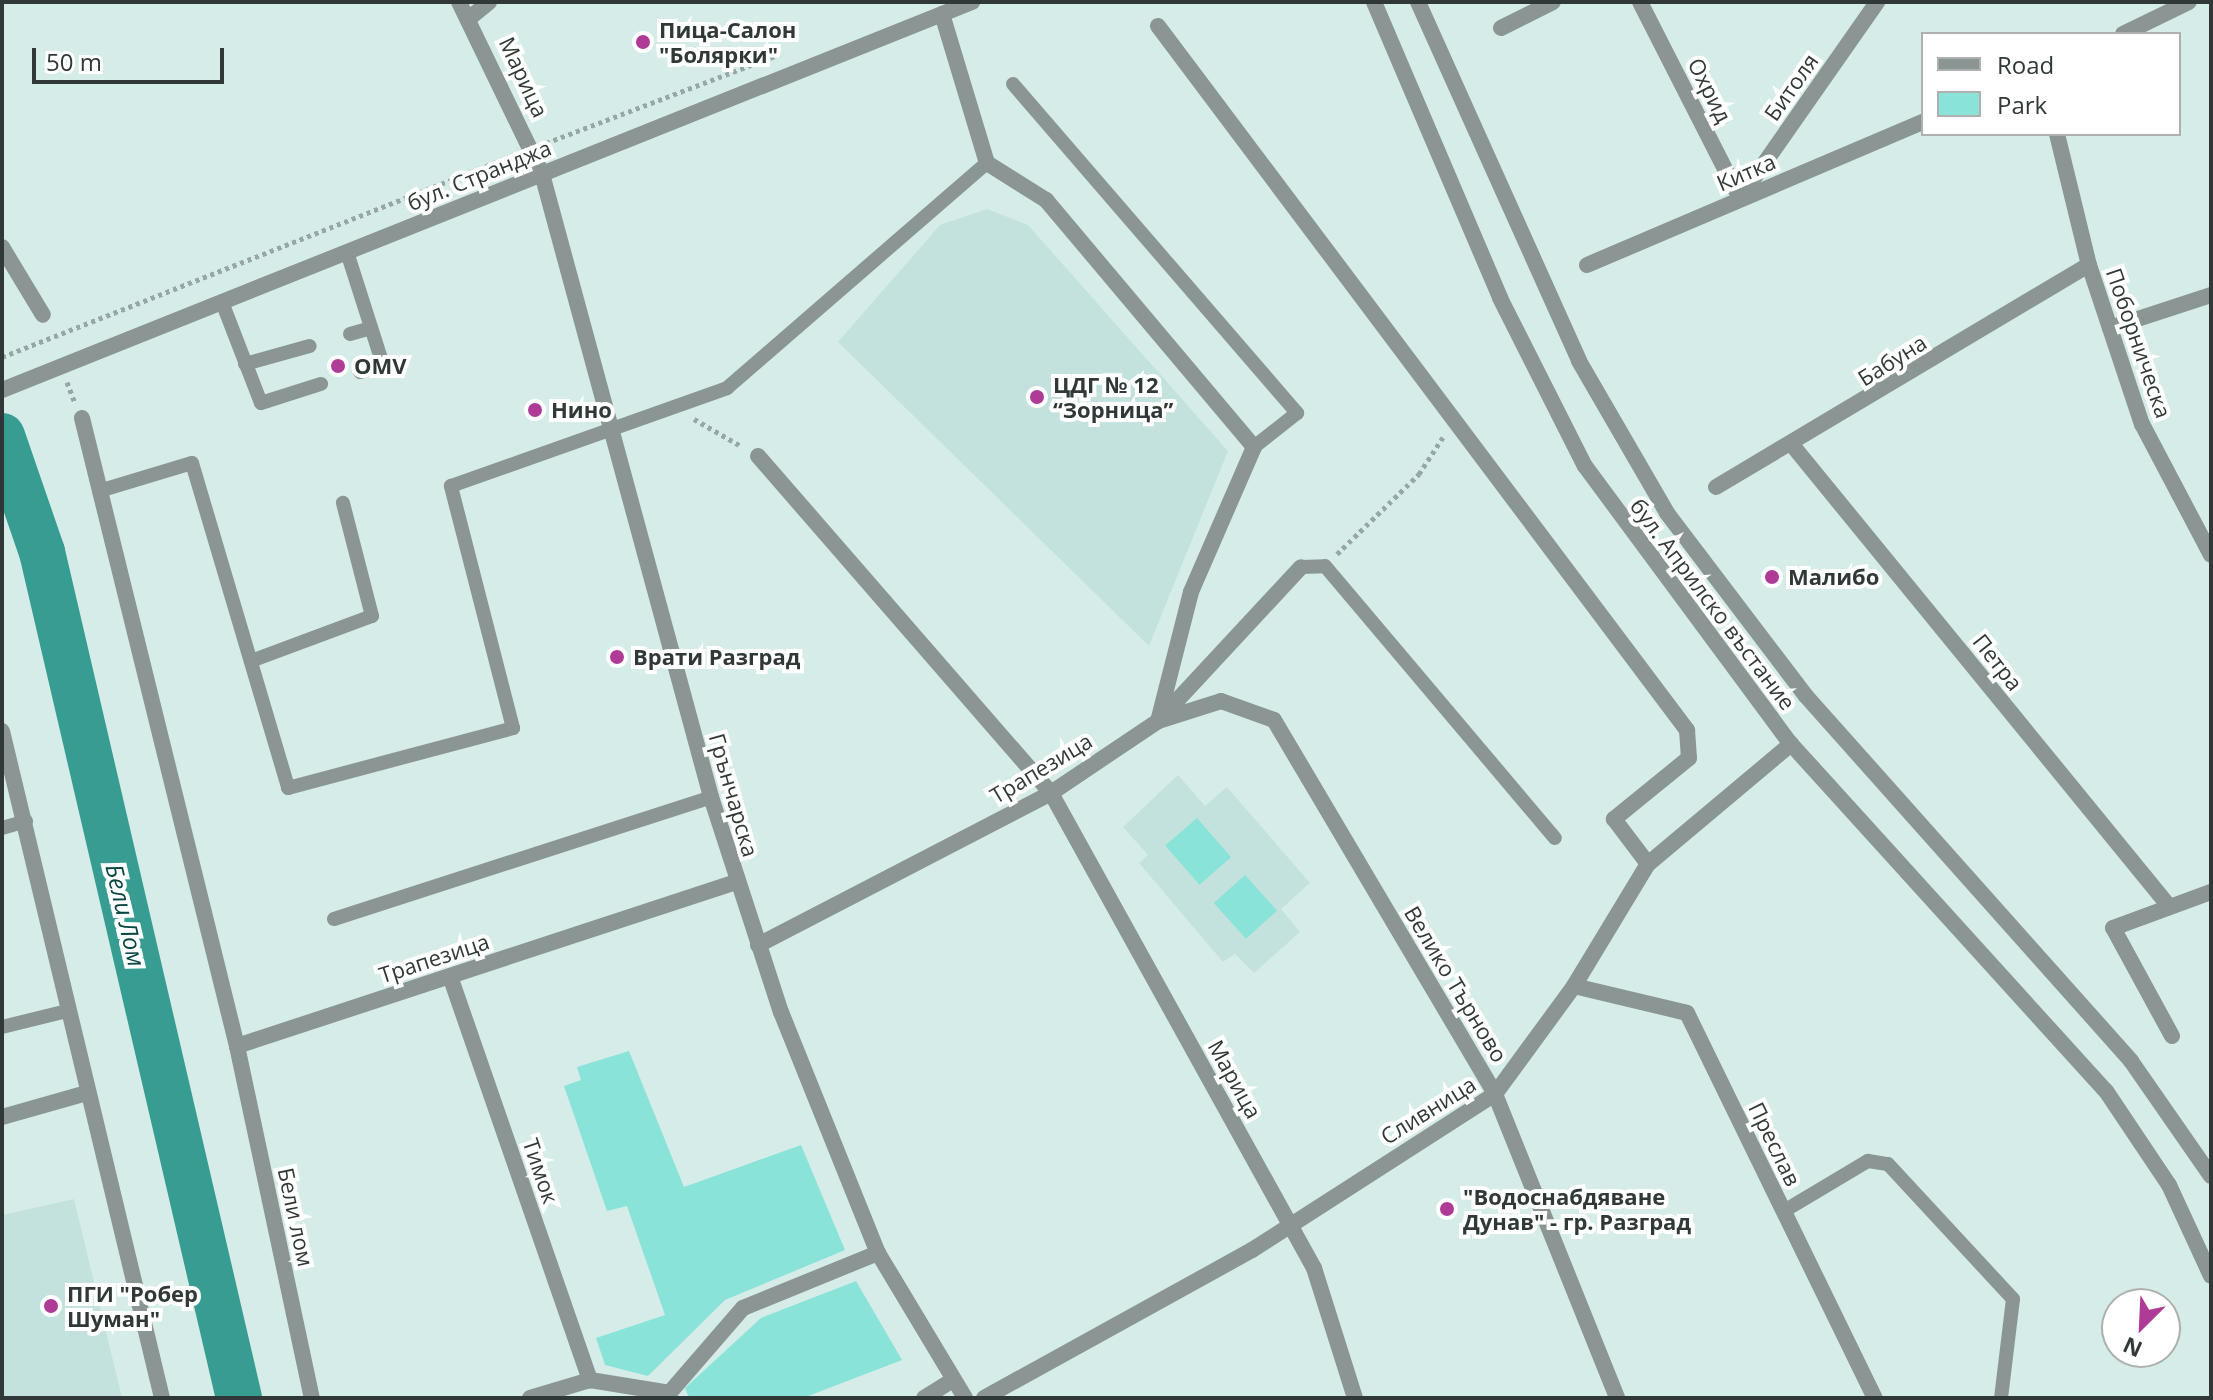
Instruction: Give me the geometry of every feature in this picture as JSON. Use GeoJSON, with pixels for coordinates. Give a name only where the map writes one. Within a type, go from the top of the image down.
{"type":"FeatureCollection","features":[{"type":"Feature","properties":{"kind":"street","name":"Марица"},"geometry":{"type":"LineString","coordinates":[[459,2],[472,16],[542,174]]}},
{"type":"Feature","properties":{"kind":"street"},"geometry":{"type":"LineString","coordinates":[[472,16],[489,2]]}},
{"type":"Feature","properties":{"kind":"street","name":"бул. Странджа"},"geometry":{"type":"LineString","coordinates":[[2,390],[972,2]]}},
{"type":"Feature","properties":{"kind":"street","name":"бул. Априлско въстание"},"geometry":{"type":"LineString","coordinates":[[1374,2],[1500,298],[1585,466],[1791,744],[2106,1091],[2169,1185],[2211,1276]]}},
{"type":"Feature","properties":{"kind":"street","name":"бул. Априлско въстание"},"geometry":{"type":"LineString","coordinates":[[1418,2],[1579,361],[1667,513],[1806,696],[2131,1061],[2211,1176]]}},
{"type":"Feature","properties":{"kind":"street"},"geometry":{"type":"LineString","coordinates":[[1501,28],[1553,2]]}},
{"type":"Feature","properties":{"kind":"street","name":"Охрид"},"geometry":{"type":"LineString","coordinates":[[1640,2],[1740,198]]}},
{"type":"Feature","properties":{"kind":"street","name":"Битоля"},"geometry":{"type":"LineString","coordinates":[[1740,198],[1877,2]]}},
{"type":"Feature","properties":{"kind":"street"},"geometry":{"type":"LineString","coordinates":[[2127,32],[2189,2]]}},
{"type":"Feature","properties":{"kind":"street"},"geometry":{"type":"LineString","coordinates":[[942,14],[987,163],[1046,200],[1254,447],[1191,592],[1158,721]]}},
{"type":"Feature","properties":{"kind":"street"},"geometry":{"type":"LineString","coordinates":[[1158,26],[1456,417],[1687,730],[1689,758],[1614,819],[1648,864]]}},
{"type":"Feature","properties":{"kind":"street","name":"Китка"},"geometry":{"type":"LineString","coordinates":[[1587,265],[1921,123]]}},
{"type":"Feature","properties":{"kind":"street","name":"Поборническа"},"geometry":{"type":"LineString","coordinates":[[2057,136],[2089,265],[2142,424],[2211,555]]}},
{"type":"Feature","properties":{"kind":"street","name":"Грънчарска"},"geometry":{"type":"LineString","coordinates":[[542,174],[736,882],[878,1253],[965,1398]]}},
{"type":"Feature","properties":{"kind":"street"},"geometry":{"type":"LineString","coordinates":[[2,247],[43,315]]}},
{"type":"Feature","properties":{"kind":"street","name":"Бабуна"},"geometry":{"type":"LineString","coordinates":[[1716,487],[1793,446],[2089,265]]}},
{"type":"Feature","properties":{"kind":"street"},"geometry":{"type":"LineString","coordinates":[[2110,328],[2211,295]]}},
{"type":"Feature","properties":{"kind":"street","name":"Бели лом"},"geometry":{"type":"LineString","coordinates":[[82,418],[237,1046],[312,1398]]}},
{"type":"Feature","properties":{"kind":"street","name":"Петра"},"geometry":{"type":"LineString","coordinates":[[1793,446],[2168,905]]}},
{"type":"Feature","properties":{"kind":"street","name":"Марица"},"geometry":{"type":"LineString","coordinates":[[758,456],[1051,793],[1314,1268],[1355,1398]]}},
{"type":"Feature","properties":{"kind":"street","name":"Трапезица"},"geometry":{"type":"LineString","coordinates":[[758,945],[1051,793],[1158,721],[1301,567]]}},
{"type":"Feature","properties":{"kind":"street","name":"Велико Търново"},"geometry":{"type":"LineString","coordinates":[[1158,721],[1221,701],[1274,720],[1495,1094],[1617,1398]]}},
{"type":"Feature","properties":{"kind":"street"},"geometry":{"type":"LineString","coordinates":[[2,731],[162,1398]]}},
{"type":"Feature","properties":{"kind":"street","name":"Сливница"},"geometry":{"type":"LineString","coordinates":[[984,1398],[1290,1224],[1495,1094],[1574,986],[1648,864],[1791,744]]}},
{"type":"Feature","properties":{"kind":"street","name":"Трапезица"},"geometry":{"type":"LineString","coordinates":[[237,1046],[736,882]]}},
{"type":"Feature","properties":{"kind":"street"},"geometry":{"type":"LineString","coordinates":[[2172,1036],[2113,928],[2168,905],[2211,892]]}},
{"type":"Feature","properties":{"kind":"street","name":"Тимок"},"geometry":{"type":"LineString","coordinates":[[450,976],[590,1380]]}},
{"type":"Feature","properties":{"kind":"street","name":"Преслав"},"geometry":{"type":"LineString","coordinates":[[1574,986],[1687,1013],[1875,1398]]}},
{"type":"Feature","properties":{"kind":"street"},"geometry":{"type":"LineString","coordinates":[[2,1117],[87,1093]]}},
{"type":"Feature","properties":{"kind":"street"},"geometry":{"type":"LineString","coordinates":[[530,1398],[590,1380],[659,1396],[743,1308],[878,1253]]}},
{"type":"Feature","properties":{"kind":"street"},"geometry":{"type":"LineString","coordinates":[[924,1398],[953,1380]]}},
{"type":"Feature","properties":{"kind":"lane"},"geometry":{"type":"LineString","coordinates":[[1013,84],[1297,413],[1254,447]]}},
{"type":"Feature","properties":{"kind":"lane"},"geometry":{"type":"LineString","coordinates":[[99,491],[192,463],[288,788],[513,728],[451,486],[610,424],[727,388],[987,163]]}},
{"type":"Feature","properties":{"kind":"lane"},"geometry":{"type":"LineString","coordinates":[[347,252],[383,365],[360,372]]}},
{"type":"Feature","properties":{"kind":"lane"},"geometry":{"type":"LineString","coordinates":[[222,302],[261,403],[321,384]]}},
{"type":"Feature","properties":{"kind":"lane"},"geometry":{"type":"LineString","coordinates":[[350,334],[371,328]]}},
{"type":"Feature","properties":{"kind":"lane"},"geometry":{"type":"LineString","coordinates":[[245,364],[310,346]]}},
{"type":"Feature","properties":{"kind":"lane"},"geometry":{"type":"LineString","coordinates":[[251,661],[372,616],[343,503]]}},
{"type":"Feature","properties":{"kind":"lane"},"geometry":{"type":"LineString","coordinates":[[1301,567],[1325,566],[1555,838]]}},
{"type":"Feature","properties":{"kind":"lane"},"geometry":{"type":"LineString","coordinates":[[334,919],[711,797]]}},
{"type":"Feature","properties":{"kind":"lane"},"geometry":{"type":"LineString","coordinates":[[2,828],[26,821]]}},
{"type":"Feature","properties":{"kind":"lane"},"geometry":{"type":"LineString","coordinates":[[2,1027],[67,1011]]}},
{"type":"Feature","properties":{"kind":"lane"},"geometry":{"type":"LineString","coordinates":[[1784,1211],[1868,1161],[1888,1164],[2013,1299],[2001,1398]]}},
{"type":"Feature","properties":{"kind":"path"},"geometry":{"type":"LineString","coordinates":[[2,357],[798,47]]}},
{"type":"Feature","properties":{"kind":"path"},"geometry":{"type":"LineString","coordinates":[[43,315],[51,337],[56,368],[82,418]]}},
{"type":"Feature","properties":{"kind":"path"},"geometry":{"type":"LineString","coordinates":[[669,405],[758,456]]}},
{"type":"Feature","properties":{"kind":"path"},"geometry":{"type":"LineString","coordinates":[[1325,566],[1419,474],[1456,417]]}},
{"type":"Feature","properties":{"kind":"shaded area","name":"ЦДГ № 12 “Зорница”"},"geometry":{"type":"Polygon","coordinates":[[[987,209],[1028,225],[1228,451],[1149,646],[838,342],[940,225],[987,209]]]}},
{"type":"Feature","properties":{"kind":"shaded area"},"geometry":{"type":"Polygon","coordinates":[[[1178,775],[1205,806],[1227,787],[1310,883],[1281,909],[1300,932],[1254,973],[1235,954],[1223,962],[1139,863],[1148,855],[1123,827],[1178,775]]]}},
{"type":"Feature","properties":{"kind":"shaded area","name":"ПГИ \"Робер Шуман\""},"geometry":{"type":"Polygon","coordinates":[[[74,1199],[122,1398],[2,1398],[2,1215],[74,1199]]]}},
{"type":"Feature","properties":{"kind":"green space"},"geometry":{"type":"Polygon","coordinates":[[[1197,818],[1231,857],[1199,885],[1165,846],[1197,818]]]}},
{"type":"Feature","properties":{"kind":"green space"},"geometry":{"type":"Polygon","coordinates":[[[1245,875],[1277,911],[1246,939],[1214,903],[1245,875]]]}},
{"type":"Feature","properties":{"kind":"green space"},"geometry":{"type":"Polygon","coordinates":[[[629,1051],[684,1187],[801,1145],[845,1250],[725,1300],[648,1376],[605,1365],[596,1338],[665,1315],[627,1206],[607,1211],[564,1086],[581,1080],[577,1067],[629,1051]]]}},
{"type":"Feature","properties":{"kind":"green space"},"geometry":{"type":"Polygon","coordinates":[[[856,1281],[902,1360],[803,1398],[689,1398],[685,1388],[761,1318],[856,1281]]]}},
{"type":"Feature","properties":{"kind":"waterway","name":"Бели Лом"},"geometry":{"type":"LineString","coordinates":[[2,436],[42,552],[239,1398]]}},
{"type":"Feature","properties":{"kind":"place","name":"Пица-Салон \"Болярки\""},"geometry":{"type":"Point","coordinates":[643,42]}},
{"type":"Feature","properties":{"kind":"place","name":"OMV"},"geometry":{"type":"Point","coordinates":[338,366]}},
{"type":"Feature","properties":{"kind":"place","name":"ЦДГ № 12 “Зорница”"},"geometry":{"type":"Point","coordinates":[1037,397]}},
{"type":"Feature","properties":{"kind":"place","name":"Нино"},"geometry":{"type":"Point","coordinates":[535,410]}},
{"type":"Feature","properties":{"kind":"place","name":"Малибо"},"geometry":{"type":"Point","coordinates":[1772,577]}},
{"type":"Feature","properties":{"kind":"place","name":"Врати Разград"},"geometry":{"type":"Point","coordinates":[617,657]}},
{"type":"Feature","properties":{"kind":"place","name":"\"Водоснабдяване Дунав\" - гр. Разград"},"geometry":{"type":"Point","coordinates":[1447,1209]}},
{"type":"Feature","properties":{"kind":"place","name":"ПГИ \"Робер Шуман\""},"geometry":{"type":"Point","coordinates":[51,1306]}}]}
